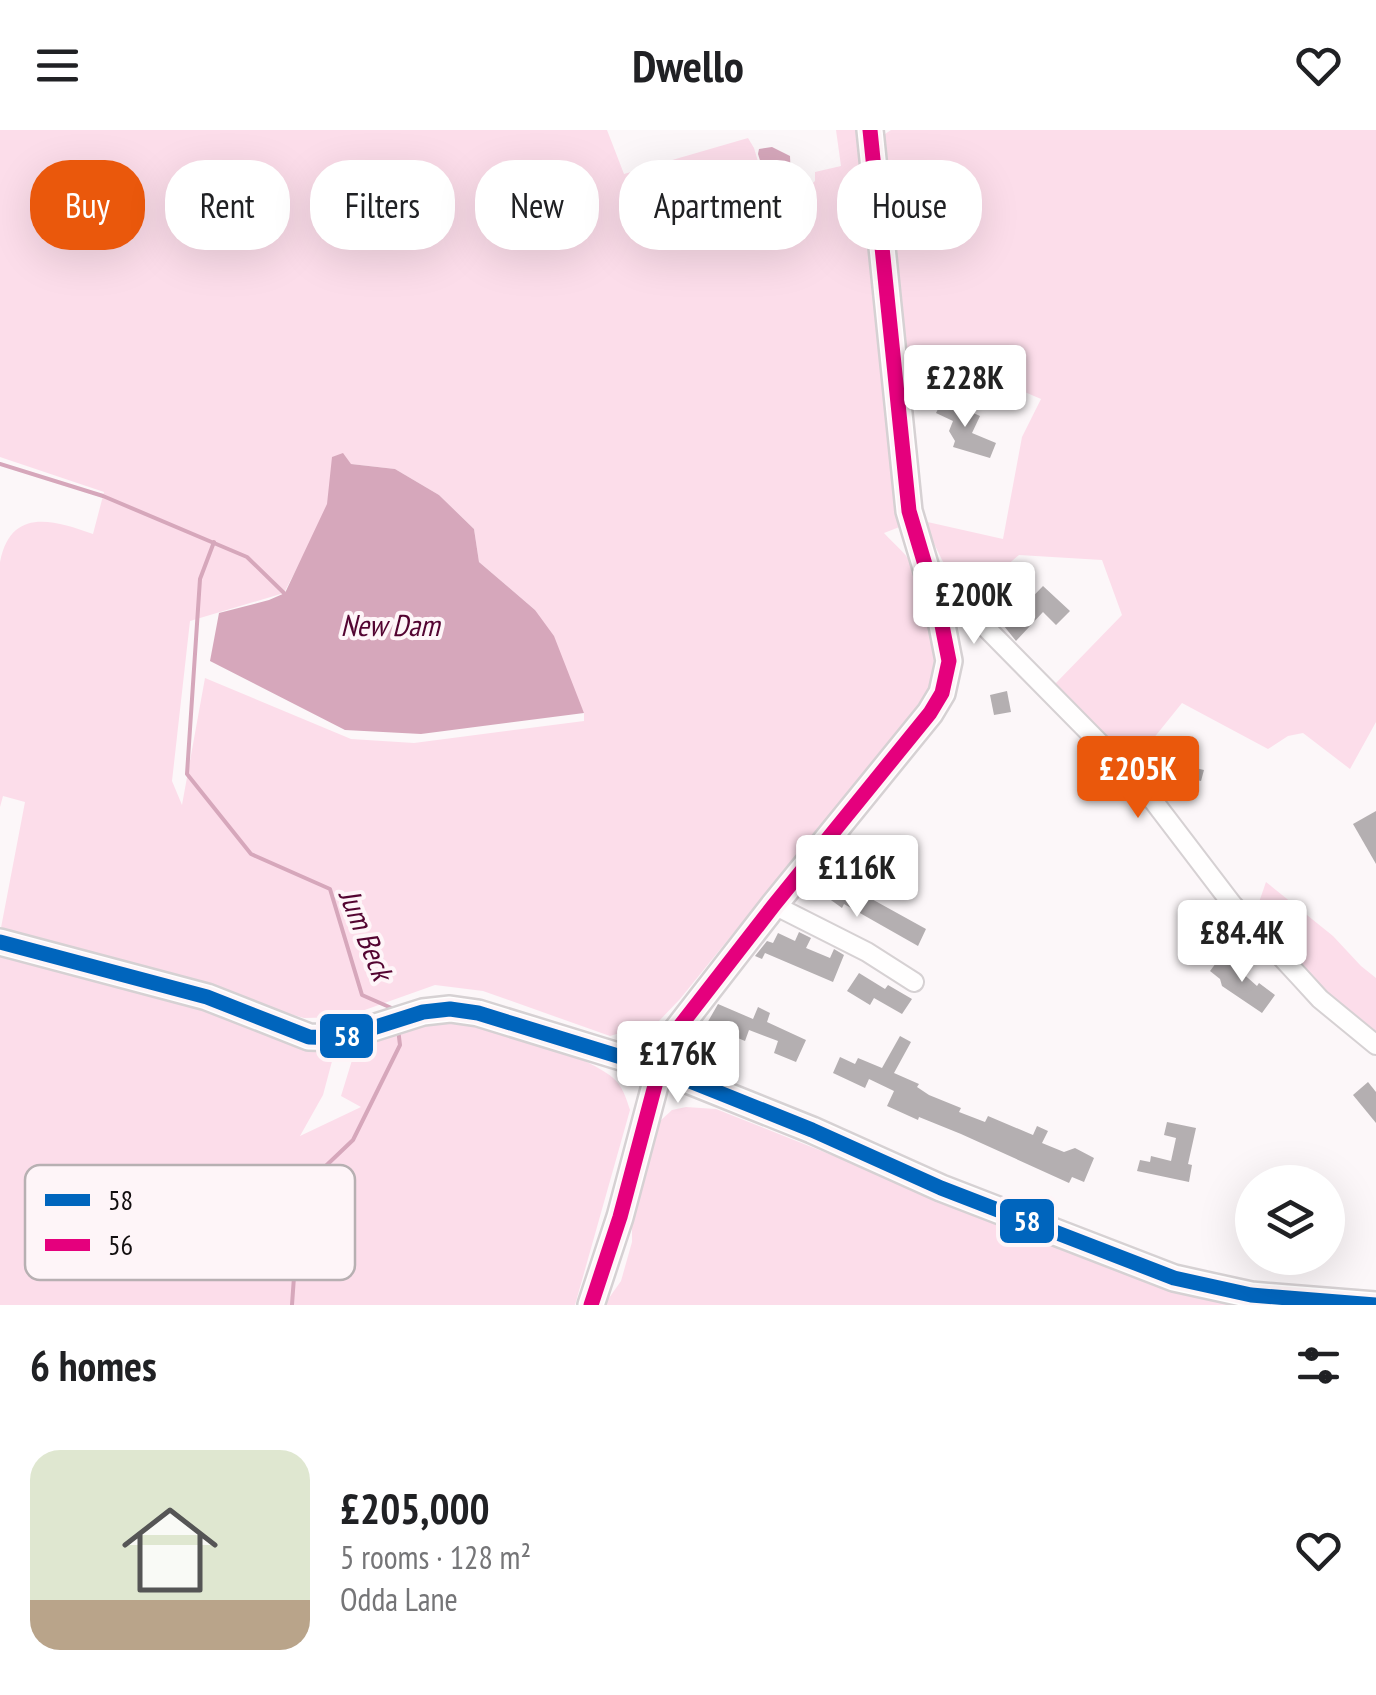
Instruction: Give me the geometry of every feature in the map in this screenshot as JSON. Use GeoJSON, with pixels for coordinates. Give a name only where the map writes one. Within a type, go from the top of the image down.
{"type":"FeatureCollection","features":[{"type":"Feature","properties":{"kind":"street"},"geometry":{"type":"LineString","coordinates":[[591,1305],[620,1217],[666,1044],[942,693],[949,661],[910,510],[870,130]]}},
{"type":"Feature","properties":{"kind":"street"},"geometry":{"type":"LineString","coordinates":[[925,566],[1142,786],[1232,904],[1298,976],[1376,1045]]}},
{"type":"Feature","properties":{"kind":"street"},"geometry":{"type":"LineString","coordinates":[[774,905],[867,952],[914,982]]}},
{"type":"Feature","properties":{"kind":"street"},"geometry":{"type":"LineString","coordinates":[[0,942],[207,997],[309,1038],[341,1038],[450,1009],[478,1013],[660,1069],[812,1130],[941,1188],[1174,1278],[1251,1295],[1376,1305]]}},
{"type":"Feature","properties":{"kind":"shaded area"},"geometry":{"type":"Polygon","coordinates":[[[0,130],[607,130],[619,161],[619,250],[817,250],[817,172],[837,167],[837,250],[873,250],[902,526],[884,533],[909,559],[921,581],[932,622],[937,677],[659,1021],[610,1036],[483,991],[435,985],[345,1017],[304,1018],[0,933],[25,802],[3,796],[0,807],[0,562],[6,544],[24,525],[49,522],[93,534],[104,492],[0,457],[0,130]],[[351,464],[284,593],[190,621],[172,781],[182,805],[205,678],[351,739],[414,743],[584,721],[584,713],[535,610],[479,562],[474,529],[439,495],[395,469],[351,464]]]}},
{"type":"Feature","properties":{"kind":"shaded area"},"geometry":{"type":"Polygon","coordinates":[[[836,130],[861,130],[864,160],[840,160],[836,130]]]}},
{"type":"Feature","properties":{"kind":"shaded area"},"geometry":{"type":"Polygon","coordinates":[[[891,130],[1376,130],[1376,722],[1350,769],[1303,733],[1288,736],[1268,749],[1182,703],[1132,765],[1055,684],[1122,615],[1102,560],[1019,555],[968,599],[942,560],[923,521],[1003,539],[1022,437],[1041,399],[983,374],[901,347],[892,250],[982,250],[982,160],[884,160],[882,136],[891,130]]]}},
{"type":"Feature","properties":{"kind":"shaded area"},"geometry":{"type":"Polygon","coordinates":[[[748,138],[758,160],[672,160],[748,138]]]}},
{"type":"Feature","properties":{"kind":"shaded area"},"geometry":{"type":"Polygon","coordinates":[[[1266,882],[1333,936],[1376,978],[1376,1037],[1326,993],[1257,908],[1266,882]]]}},
{"type":"Feature","properties":{"kind":"shaded area"},"geometry":{"type":"Polygon","coordinates":[[[0,950],[218,1010],[292,1046],[335,1050],[323,1095],[300,1136],[361,1107],[341,1096],[357,1044],[454,1016],[536,1040],[600,1069],[619,1084],[630,1110],[575,1305],[0,1305],[0,950]]]}},
{"type":"Feature","properties":{"kind":"shaded area"},"geometry":{"type":"Polygon","coordinates":[[[716,1109],[1080,1254],[1260,1305],[604,1305],[621,1281],[632,1242],[632,1206],[650,1138],[672,1110],[716,1109]]]}},
{"type":"Feature","properties":{"kind":"water"},"geometry":{"type":"Polygon","coordinates":[[[772,147],[790,156],[790,160],[760,160],[759,149],[772,147]]]}},
{"type":"Feature","properties":{"kind":"water","name":"New Dam"},"geometry":{"type":"Polygon","coordinates":[[[343,453],[351,464],[395,469],[439,495],[474,529],[479,562],[535,610],[554,636],[584,713],[421,734],[345,730],[210,661],[219,613],[285,593],[327,504],[332,457],[343,453]]]}},
{"type":"Feature","properties":{"kind":"building"},"geometry":{"type":"Polygon","coordinates":[[[943,399],[980,416],[972,433],[996,443],[990,458],[953,447],[955,441],[949,431],[953,421],[936,413],[943,399]]]}},
{"type":"Feature","properties":{"kind":"building"},"geometry":{"type":"Polygon","coordinates":[[[1043,586],[1070,611],[1056,625],[1043,612],[1016,641],[1004,626],[1043,586]]]}},
{"type":"Feature","properties":{"kind":"building"},"geometry":{"type":"Polygon","coordinates":[[[1007,691],[1011,712],[994,715],[990,695],[1007,691]]]}},
{"type":"Feature","properties":{"kind":"building"},"geometry":{"type":"Polygon","coordinates":[[[1167,755],[1184,759],[1182,765],[1204,770],[1201,781],[1164,773],[1167,755]]]}},
{"type":"Feature","properties":{"kind":"building"},"geometry":{"type":"Polygon","coordinates":[[[1376,811],[1376,864],[1353,824],[1376,811]]]}},
{"type":"Feature","properties":{"kind":"building"},"geometry":{"type":"Polygon","coordinates":[[[827,876],[856,897],[859,892],[926,929],[918,946],[844,904],[842,908],[817,890],[827,876]]]}},
{"type":"Feature","properties":{"kind":"building"},"geometry":{"type":"Polygon","coordinates":[[[799,932],[811,938],[806,948],[830,958],[834,949],[844,955],[833,982],[765,953],[762,959],[755,956],[767,941],[773,943],[778,933],[795,941],[799,932]]]}},
{"type":"Feature","properties":{"kind":"building"},"geometry":{"type":"Polygon","coordinates":[[[1222,955],[1257,986],[1259,983],[1275,995],[1262,1013],[1222,986],[1210,971],[1222,955]]]}},
{"type":"Feature","properties":{"kind":"building"},"geometry":{"type":"Polygon","coordinates":[[[859,973],[912,999],[902,1014],[874,998],[870,1005],[847,991],[859,973]]]}},
{"type":"Feature","properties":{"kind":"building"},"geometry":{"type":"Polygon","coordinates":[[[718,1004],[753,1019],[758,1007],[770,1013],[767,1022],[806,1040],[796,1062],[774,1053],[778,1041],[749,1030],[745,1041],[706,1025],[718,1004]]]}},
{"type":"Feature","properties":{"kind":"building"},"geometry":{"type":"Polygon","coordinates":[[[900,1036],[911,1042],[894,1073],[919,1084],[917,1087],[929,1095],[961,1108],[959,1112],[985,1122],[988,1116],[1033,1135],[1037,1126],[1048,1131],[1042,1143],[1064,1152],[1075,1148],[1094,1158],[1084,1182],[1072,1177],[1069,1183],[961,1134],[919,1117],[918,1120],[887,1106],[894,1091],[869,1079],[865,1088],[833,1073],[840,1057],[855,1064],[858,1058],[882,1068],[900,1036]]]}},
{"type":"Feature","properties":{"kind":"building"},"geometry":{"type":"Polygon","coordinates":[[[1368,1082],[1376,1092],[1376,1123],[1353,1095],[1368,1082]]]}},
{"type":"Feature","properties":{"kind":"building"},"geometry":{"type":"Polygon","coordinates":[[[1167,1122],[1196,1128],[1188,1164],[1192,1165],[1189,1182],[1137,1171],[1140,1160],[1150,1162],[1151,1156],[1171,1161],[1176,1138],[1164,1135],[1167,1122]]]}},
{"type":"Feature","properties":{"kind":"waterway","name":"Jum Beck"},"geometry":{"type":"LineString","coordinates":[[0,464],[103,496],[247,557],[284,593]]}},
{"type":"Feature","properties":{"kind":"waterway","name":"Jum Beck"},"geometry":{"type":"LineString","coordinates":[[214,542],[200,579],[187,774],[251,854],[330,889],[362,995],[396,1010]]}},
{"type":"Feature","properties":{"kind":"waterway","name":"Jum Beck"},"geometry":{"type":"LineString","coordinates":[[327,1165],[353,1140],[400,1045],[398,1029]]}},
{"type":"Feature","properties":{"kind":"waterway","name":"Jum Beck"},"geometry":{"type":"LineString","coordinates":[[292,1305],[294,1280]]}},
{"type":"Feature","properties":{"kind":"transit line","name":"56"},"geometry":{"type":"LineString","coordinates":[[591,1305],[620,1217],[666,1044],[942,693],[949,661],[940,615],[909,511],[870,130]]}},
{"type":"Feature","properties":{"kind":"transit line","name":"58"},"geometry":{"type":"LineString","coordinates":[[0,942],[207,997],[309,1037],[341,1038],[423,1012],[450,1009],[478,1013],[660,1069],[812,1130],[941,1188],[1174,1278],[1251,1295],[1376,1305]]}}]}
